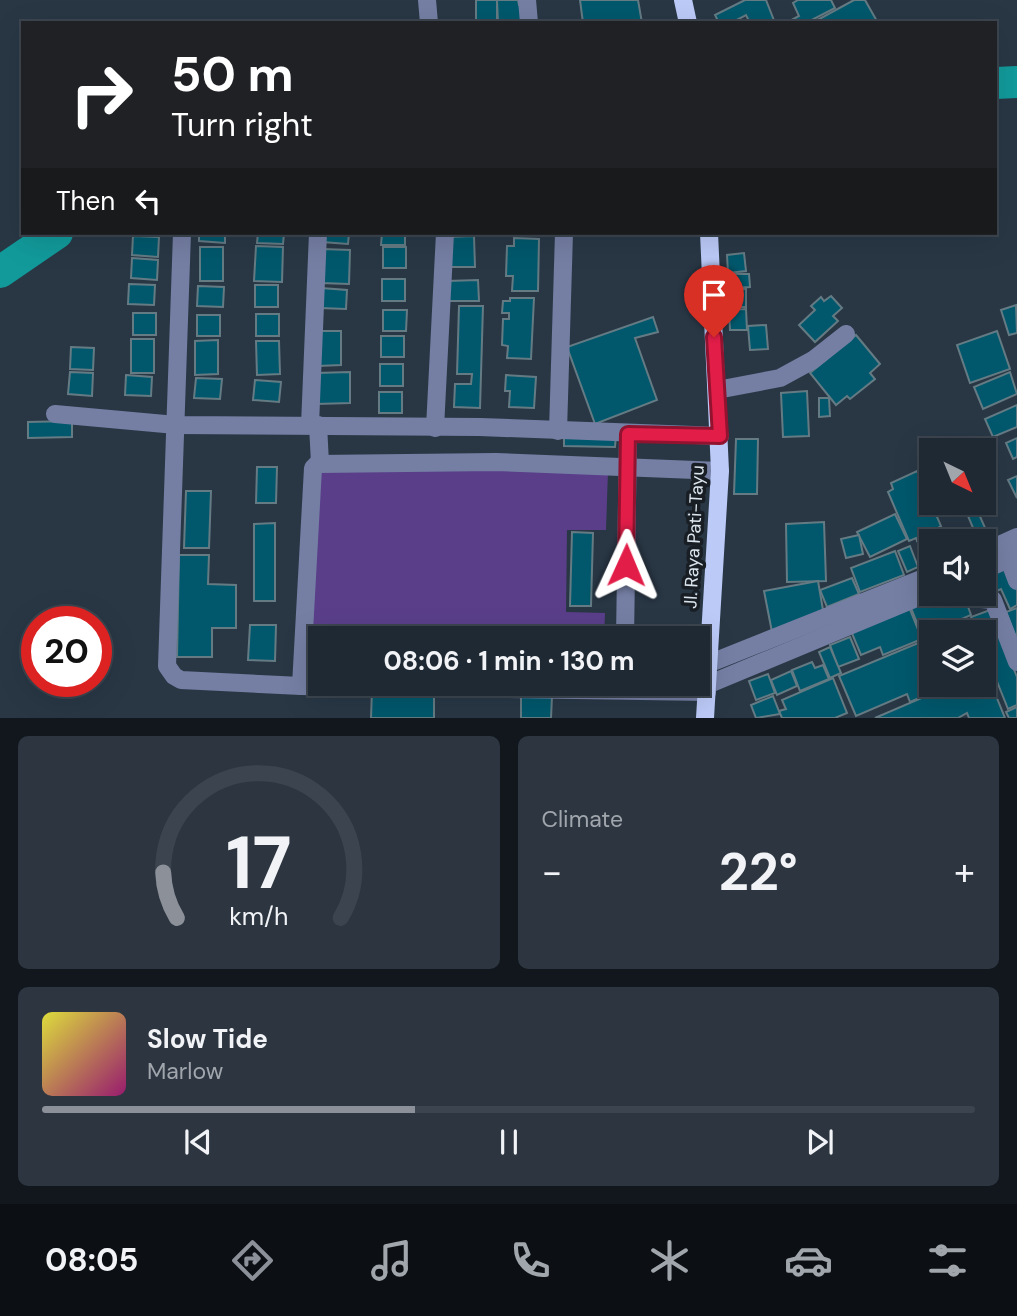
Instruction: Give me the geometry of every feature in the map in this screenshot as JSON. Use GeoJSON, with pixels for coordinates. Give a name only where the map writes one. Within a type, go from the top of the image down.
{"type":"FeatureCollection","features":[{"type":"Feature","properties":{"kind":"main road"},"geometry":{"type":"LineString","coordinates":[[683,0],[688,21]]}},
{"type":"Feature","properties":{"kind":"main road","name":"Jl. Raya Pati-Tayu"},"geometry":{"type":"LineString","coordinates":[[709,235],[720,436],[710,632]]}},
{"type":"Feature","properties":{"kind":"main road","name":"Jl. Raya Pati-Tayu"},"geometry":{"type":"LineString","coordinates":[[705,718],[706,696]]}},
{"type":"Feature","properties":{"kind":"street"},"geometry":{"type":"LineString","coordinates":[[427,0],[429,21]]}},
{"type":"Feature","properties":{"kind":"street"},"geometry":{"type":"LineString","coordinates":[[527,0],[529,21]]}},
{"type":"Feature","properties":{"kind":"street"},"geometry":{"type":"LineString","coordinates":[[182,235],[167,666],[174,676],[181,680],[308,687]]}},
{"type":"Feature","properties":{"kind":"street"},"geometry":{"type":"LineString","coordinates":[[318,235],[314,425],[320,463]]}},
{"type":"Feature","properties":{"kind":"street"},"geometry":{"type":"LineString","coordinates":[[435,428],[445,235]]}},
{"type":"Feature","properties":{"kind":"street"},"geometry":{"type":"LineString","coordinates":[[558,431],[564,235]]}},
{"type":"Feature","properties":{"kind":"street"},"geometry":{"type":"LineString","coordinates":[[717,390],[780,378],[813,360],[846,334]]}},
{"type":"Feature","properties":{"kind":"street"},"geometry":{"type":"LineString","coordinates":[[55,414],[176,425],[314,425],[720,436]]}},
{"type":"Feature","properties":{"kind":"street"},"geometry":{"type":"LineString","coordinates":[[625,626],[628,434]]}},
{"type":"Feature","properties":{"kind":"street"},"geometry":{"type":"LineString","coordinates":[[301,687],[313,468],[320,463],[627,466],[720,471]]}},
{"type":"Feature","properties":{"kind":"street"},"geometry":{"type":"LineString","coordinates":[[996,561],[1011,549],[1017,581]]}},
{"type":"Feature","properties":{"kind":"street"},"geometry":{"type":"LineString","coordinates":[[710,663],[919,580]]}},
{"type":"Feature","properties":{"kind":"street"},"geometry":{"type":"LineString","coordinates":[[710,687],[919,597]]}},
{"type":"Feature","properties":{"kind":"street"},"geometry":{"type":"LineString","coordinates":[[996,606],[1017,662]]}},
{"type":"Feature","properties":{"kind":"shaded area"},"geometry":{"type":"Polygon","coordinates":[[[315,466],[608,471],[606,530],[567,530],[566,612],[605,613],[604,626],[312,626],[315,466]]]}},
{"type":"Feature","properties":{"kind":"building"},"geometry":{"type":"Polygon","coordinates":[[[476,0],[497,0],[497,21],[476,21],[476,0]]]}},
{"type":"Feature","properties":{"kind":"building"},"geometry":{"type":"Polygon","coordinates":[[[497,0],[518,0],[519,5],[522,5],[523,21],[498,21],[497,0]]]}},
{"type":"Feature","properties":{"kind":"building"},"geometry":{"type":"Polygon","coordinates":[[[580,0],[638,0],[642,21],[583,21],[580,0]]]}},
{"type":"Feature","properties":{"kind":"building"},"geometry":{"type":"Polygon","coordinates":[[[745,0],[766,0],[774,21],[749,21],[746,15],[735,21],[718,21],[715,15],[745,0]]]}},
{"type":"Feature","properties":{"kind":"building"},"geometry":{"type":"Polygon","coordinates":[[[798,0],[831,0],[835,8],[810,21],[790,21],[799,16],[793,3],[798,0]]]}},
{"type":"Feature","properties":{"kind":"building"},"geometry":{"type":"Polygon","coordinates":[[[854,0],[865,0],[877,21],[816,21],[854,0]]]}},
{"type":"Feature","properties":{"kind":"building"},"geometry":{"type":"Polygon","coordinates":[[[199,235],[225,235],[225,243],[199,241],[199,235]]]}},
{"type":"Feature","properties":{"kind":"building"},"geometry":{"type":"Polygon","coordinates":[[[258,235],[284,235],[283,244],[257,243],[258,235]]]}},
{"type":"Feature","properties":{"kind":"building"},"geometry":{"type":"Polygon","coordinates":[[[323,235],[349,235],[348,244],[322,242],[323,235]]]}},
{"type":"Feature","properties":{"kind":"building"},"geometry":{"type":"Polygon","coordinates":[[[382,235],[405,235],[405,245],[381,245],[382,235]]]}},
{"type":"Feature","properties":{"kind":"building"},"geometry":{"type":"Polygon","coordinates":[[[133,236],[159,237],[158,257],[132,255],[133,236]]]}},
{"type":"Feature","properties":{"kind":"building"},"geometry":{"type":"Polygon","coordinates":[[[474,236],[475,267],[450,267],[449,237],[474,236]]]}},
{"type":"Feature","properties":{"kind":"building"},"geometry":{"type":"Polygon","coordinates":[[[514,238],[539,239],[538,291],[512,291],[513,276],[506,276],[507,246],[514,246],[514,238]]]}},
{"type":"Feature","properties":{"kind":"building"},"geometry":{"type":"Polygon","coordinates":[[[256,246],[283,247],[282,282],[254,281],[256,246]]]}},
{"type":"Feature","properties":{"kind":"building"},"geometry":{"type":"Polygon","coordinates":[[[200,247],[223,247],[223,281],[200,281],[200,247]]]}},
{"type":"Feature","properties":{"kind":"building"},"geometry":{"type":"Polygon","coordinates":[[[383,247],[406,247],[406,268],[383,268],[383,247]]]}},
{"type":"Feature","properties":{"kind":"building"},"geometry":{"type":"Polygon","coordinates":[[[322,249],[350,250],[349,284],[321,283],[322,249]]]}},
{"type":"Feature","properties":{"kind":"building"},"geometry":{"type":"Polygon","coordinates":[[[744,253],[746,271],[728,273],[727,255],[744,253]]]}},
{"type":"Feature","properties":{"kind":"building"},"geometry":{"type":"Polygon","coordinates":[[[132,258],[158,260],[157,280],[131,278],[132,258]]]}},
{"type":"Feature","properties":{"kind":"building"},"geometry":{"type":"Polygon","coordinates":[[[730,274],[749,274],[750,287],[730,288],[730,274]]]}},
{"type":"Feature","properties":{"kind":"building"},"geometry":{"type":"Polygon","coordinates":[[[382,279],[405,279],[405,301],[382,301],[382,279]]]}},
{"type":"Feature","properties":{"kind":"building"},"geometry":{"type":"Polygon","coordinates":[[[478,280],[479,301],[447,301],[447,281],[478,280]]]}},
{"type":"Feature","properties":{"kind":"building"},"geometry":{"type":"Polygon","coordinates":[[[129,284],[155,285],[154,305],[128,304],[129,284]]]}},
{"type":"Feature","properties":{"kind":"building"},"geometry":{"type":"Polygon","coordinates":[[[255,285],[278,285],[278,307],[255,307],[255,285]]]}},
{"type":"Feature","properties":{"kind":"building"},"geometry":{"type":"Polygon","coordinates":[[[198,286],[224,287],[223,307],[197,306],[198,286]]]}},
{"type":"Feature","properties":{"kind":"building"},"geometry":{"type":"Polygon","coordinates":[[[321,288],[347,290],[346,309],[320,308],[321,288]]]}},
{"type":"Feature","properties":{"kind":"building"},"geometry":{"type":"Polygon","coordinates":[[[729,289],[746,289],[746,307],[729,307],[729,289]]]}},
{"type":"Feature","properties":{"kind":"building"},"geometry":{"type":"Polygon","coordinates":[[[831,296],[842,308],[833,316],[838,321],[815,342],[799,325],[815,310],[811,306],[821,297],[824,301],[831,296]]]}},
{"type":"Feature","properties":{"kind":"building"},"geometry":{"type":"Polygon","coordinates":[[[510,298],[534,298],[531,359],[507,358],[508,346],[502,345],[503,319],[509,319],[509,313],[502,313],[503,301],[510,301],[510,298]]]}},
{"type":"Feature","properties":{"kind":"building"},"geometry":{"type":"Polygon","coordinates":[[[1016,305],[1017,333],[1009,335],[1001,310],[1016,305]]]}},
{"type":"Feature","properties":{"kind":"building"},"geometry":{"type":"Polygon","coordinates":[[[459,306],[483,306],[480,408],[454,407],[455,384],[471,384],[472,374],[457,374],[459,306]]]}},
{"type":"Feature","properties":{"kind":"building"},"geometry":{"type":"Polygon","coordinates":[[[746,309],[747,330],[730,330],[729,310],[746,309]]]}},
{"type":"Feature","properties":{"kind":"building"},"geometry":{"type":"Polygon","coordinates":[[[383,310],[407,310],[406,331],[383,331],[383,310]]]}},
{"type":"Feature","properties":{"kind":"building"},"geometry":{"type":"Polygon","coordinates":[[[133,313],[156,313],[156,335],[133,335],[133,313]]]}},
{"type":"Feature","properties":{"kind":"building"},"geometry":{"type":"Polygon","coordinates":[[[256,314],[279,314],[279,336],[256,336],[256,314]]]}},
{"type":"Feature","properties":{"kind":"building"},"geometry":{"type":"Polygon","coordinates":[[[197,315],[220,315],[220,336],[197,336],[197,315]]]}},
{"type":"Feature","properties":{"kind":"building"},"geometry":{"type":"Polygon","coordinates":[[[653,317],[658,332],[635,338],[657,400],[595,424],[567,347],[653,317]]]}},
{"type":"Feature","properties":{"kind":"building"},"geometry":{"type":"Polygon","coordinates":[[[766,325],[768,349],[750,350],[748,326],[766,325]]]}},
{"type":"Feature","properties":{"kind":"building"},"geometry":{"type":"Polygon","coordinates":[[[318,331],[341,331],[341,365],[318,366],[318,331]]]}},
{"type":"Feature","properties":{"kind":"building"},"geometry":{"type":"Polygon","coordinates":[[[997,331],[1010,369],[970,383],[957,345],[997,331]]]}},
{"type":"Feature","properties":{"kind":"building"},"geometry":{"type":"Polygon","coordinates":[[[856,335],[880,364],[870,373],[875,379],[850,399],[847,396],[836,405],[810,373],[856,335]]]}},
{"type":"Feature","properties":{"kind":"building"},"geometry":{"type":"Polygon","coordinates":[[[381,336],[404,336],[404,357],[381,357],[381,336]]]}},
{"type":"Feature","properties":{"kind":"building"},"geometry":{"type":"Polygon","coordinates":[[[131,339],[154,339],[154,373],[131,373],[131,339]]]}},
{"type":"Feature","properties":{"kind":"building"},"geometry":{"type":"Polygon","coordinates":[[[218,340],[218,374],[195,375],[195,341],[218,340]]]}},
{"type":"Feature","properties":{"kind":"building"},"geometry":{"type":"Polygon","coordinates":[[[256,341],[279,341],[280,374],[257,375],[256,341]]]}},
{"type":"Feature","properties":{"kind":"building"},"geometry":{"type":"Polygon","coordinates":[[[71,347],[94,348],[93,370],[70,369],[71,347]]]}},
{"type":"Feature","properties":{"kind":"building"},"geometry":{"type":"Polygon","coordinates":[[[380,364],[403,364],[403,386],[380,386],[380,364]]]}},
{"type":"Feature","properties":{"kind":"building"},"geometry":{"type":"Polygon","coordinates":[[[70,372],[93,373],[92,396],[68,394],[70,372]]]}},
{"type":"Feature","properties":{"kind":"building"},"geometry":{"type":"Polygon","coordinates":[[[350,372],[350,403],[316,404],[316,373],[350,372]]]}},
{"type":"Feature","properties":{"kind":"building"},"geometry":{"type":"Polygon","coordinates":[[[1010,372],[1017,394],[983,409],[974,387],[1010,372]]]}},
{"type":"Feature","properties":{"kind":"building"},"geometry":{"type":"Polygon","coordinates":[[[126,375],[152,377],[151,396],[125,395],[126,375]]]}},
{"type":"Feature","properties":{"kind":"building"},"geometry":{"type":"Polygon","coordinates":[[[506,375],[536,377],[534,408],[509,407],[510,391],[505,391],[506,375]]]}},
{"type":"Feature","properties":{"kind":"building"},"geometry":{"type":"Polygon","coordinates":[[[196,378],[222,379],[220,399],[194,398],[196,378]]]}},
{"type":"Feature","properties":{"kind":"building"},"geometry":{"type":"Polygon","coordinates":[[[255,380],[281,382],[279,402],[253,400],[255,380]]]}},
{"type":"Feature","properties":{"kind":"building"},"geometry":{"type":"Polygon","coordinates":[[[807,391],[809,436],[783,437],[781,393],[807,391]]]}},
{"type":"Feature","properties":{"kind":"building"},"geometry":{"type":"Polygon","coordinates":[[[379,392],[402,392],[402,413],[379,413],[379,392]]]}},
{"type":"Feature","properties":{"kind":"building"},"geometry":{"type":"Polygon","coordinates":[[[819,398],[829,398],[830,416],[819,417],[819,398]]]}},
{"type":"Feature","properties":{"kind":"building"},"geometry":{"type":"Polygon","coordinates":[[[1017,405],[1017,427],[993,437],[985,419],[1017,405]]]}},
{"type":"Feature","properties":{"kind":"building"},"geometry":{"type":"Polygon","coordinates":[[[72,421],[72,437],[28,438],[28,422],[72,421]]]}},
{"type":"Feature","properties":{"kind":"building"},"geometry":{"type":"Polygon","coordinates":[[[564,433],[616,435],[615,447],[564,446],[564,433]]]}},
{"type":"Feature","properties":{"kind":"building"},"geometry":{"type":"Polygon","coordinates":[[[1017,438],[1017,457],[1013,459],[1006,443],[1017,438]]]}},
{"type":"Feature","properties":{"kind":"building"},"geometry":{"type":"Polygon","coordinates":[[[736,439],[758,439],[757,494],[734,494],[736,439]]]}},
{"type":"Feature","properties":{"kind":"building"},"geometry":{"type":"Polygon","coordinates":[[[257,467],[277,467],[276,503],[256,503],[257,467]]]}},
{"type":"Feature","properties":{"kind":"building"},"geometry":{"type":"Polygon","coordinates":[[[917,471],[919,515],[936,515],[941,526],[936,529],[919,529],[919,540],[916,538],[909,541],[888,492],[893,489],[891,483],[917,471]]]}},
{"type":"Feature","properties":{"kind":"building"},"geometry":{"type":"Polygon","coordinates":[[[1017,476],[1017,498],[1008,480],[1017,476]]]}},
{"type":"Feature","properties":{"kind":"building"},"geometry":{"type":"Polygon","coordinates":[[[186,491],[211,491],[209,548],[184,548],[186,491]]]}},
{"type":"Feature","properties":{"kind":"building"},"geometry":{"type":"Polygon","coordinates":[[[895,514],[907,539],[870,557],[857,532],[895,514]]]}},
{"type":"Feature","properties":{"kind":"building"},"geometry":{"type":"Polygon","coordinates":[[[979,515],[986,529],[973,529],[968,516],[979,515]]]}},
{"type":"Feature","properties":{"kind":"building"},"geometry":{"type":"Polygon","coordinates":[[[824,522],[826,581],[787,582],[786,524],[824,522]]]}},
{"type":"Feature","properties":{"kind":"building"},"geometry":{"type":"Polygon","coordinates":[[[275,523],[275,601],[254,601],[254,524],[275,523]]]}},
{"type":"Feature","properties":{"kind":"building"},"geometry":{"type":"Polygon","coordinates":[[[572,532],[593,533],[591,606],[570,606],[572,532]]]}},
{"type":"Feature","properties":{"kind":"building"},"geometry":{"type":"Polygon","coordinates":[[[859,535],[863,554],[846,558],[841,539],[859,535]]]}},
{"type":"Feature","properties":{"kind":"building"},"geometry":{"type":"Polygon","coordinates":[[[910,546],[918,567],[907,572],[898,551],[910,546]]]}},
{"type":"Feature","properties":{"kind":"building"},"geometry":{"type":"Polygon","coordinates":[[[895,551],[904,575],[860,592],[851,568],[895,551]]]}},
{"type":"Feature","properties":{"kind":"building"},"geometry":{"type":"Polygon","coordinates":[[[179,555],[209,555],[208,584],[236,585],[236,628],[212,628],[212,657],[177,657],[179,555]]]}},
{"type":"Feature","properties":{"kind":"building"},"geometry":{"type":"Polygon","coordinates":[[[1009,566],[1017,586],[1017,605],[1010,609],[1001,589],[996,591],[996,572],[1009,566]]]}},
{"type":"Feature","properties":{"kind":"building"},"geometry":{"type":"Polygon","coordinates":[[[852,578],[859,594],[827,607],[820,590],[852,578]]]}},
{"type":"Feature","properties":{"kind":"building"},"geometry":{"type":"Polygon","coordinates":[[[818,581],[823,610],[772,632],[764,591],[818,581]]]}},
{"type":"Feature","properties":{"kind":"building"},"geometry":{"type":"Polygon","coordinates":[[[919,601],[919,606],[968,606],[971,615],[959,620],[919,620],[919,628],[910,605],[919,601]]]}},
{"type":"Feature","properties":{"kind":"building"},"geometry":{"type":"Polygon","coordinates":[[[909,607],[919,632],[919,640],[883,655],[880,647],[861,655],[851,631],[909,607]]]}},
{"type":"Feature","properties":{"kind":"building"},"geometry":{"type":"Polygon","coordinates":[[[1017,608],[1017,640],[1006,612],[1017,608]]]}},
{"type":"Feature","properties":{"kind":"building"},"geometry":{"type":"Polygon","coordinates":[[[990,610],[994,620],[972,620],[971,617],[990,610]]]}},
{"type":"Feature","properties":{"kind":"building"},"geometry":{"type":"Polygon","coordinates":[[[250,625],[276,625],[275,661],[248,660],[250,625]]]}},
{"type":"Feature","properties":{"kind":"building"},"geometry":{"type":"Polygon","coordinates":[[[996,625],[1017,677],[1017,705],[1008,709],[996,679],[996,625]]]}},
{"type":"Feature","properties":{"kind":"building"},"geometry":{"type":"Polygon","coordinates":[[[850,637],[859,659],[838,667],[830,645],[850,637]]]}},
{"type":"Feature","properties":{"kind":"building"},"geometry":{"type":"Polygon","coordinates":[[[919,643],[919,697],[922,697],[910,702],[907,694],[856,716],[839,676],[919,643]]]}},
{"type":"Feature","properties":{"kind":"building"},"geometry":{"type":"Polygon","coordinates":[[[830,647],[841,673],[830,678],[819,652],[830,647]]]}},
{"type":"Feature","properties":{"kind":"building"},"geometry":{"type":"Polygon","coordinates":[[[812,662],[815,668],[823,665],[829,679],[800,691],[792,670],[812,662]]]}},
{"type":"Feature","properties":{"kind":"building"},"geometry":{"type":"Polygon","coordinates":[[[791,671],[797,686],[777,695],[771,680],[791,671]]]}},
{"type":"Feature","properties":{"kind":"building"},"geometry":{"type":"Polygon","coordinates":[[[768,674],[775,693],[756,700],[749,681],[768,674]]]}},
{"type":"Feature","properties":{"kind":"building"},"geometry":{"type":"Polygon","coordinates":[[[833,678],[847,713],[835,718],[782,718],[779,711],[786,709],[782,700],[833,678]]]}},
{"type":"Feature","properties":{"kind":"building"},"geometry":{"type":"Polygon","coordinates":[[[372,696],[434,696],[434,718],[371,718],[372,696]]]}},
{"type":"Feature","properties":{"kind":"building"},"geometry":{"type":"Polygon","coordinates":[[[521,696],[552,696],[551,718],[521,718],[521,696]]]}},
{"type":"Feature","properties":{"kind":"building"},"geometry":{"type":"Polygon","coordinates":[[[773,696],[780,714],[756,718],[751,705],[773,696]]]}},
{"type":"Feature","properties":{"kind":"building"},"geometry":{"type":"Polygon","coordinates":[[[996,696],[1005,718],[969,718],[967,713],[958,718],[875,718],[924,697],[996,696]]]}},
{"type":"Feature","properties":{"kind":"building"},"geometry":{"type":"Polygon","coordinates":[[[1017,707],[1017,718],[1009,718],[1006,712],[1017,707]]]}},
{"type":"Feature","properties":{"kind":"waterway"},"geometry":{"type":"LineString","coordinates":[[997,83],[1017,82]]}},
{"type":"Feature","properties":{"kind":"waterway"},"geometry":{"type":"LineString","coordinates":[[0,272],[54,235]]}},
{"type":"Feature","properties":{"kind":"route"},"geometry":{"type":"LineString","coordinates":[[626,565],[628,434],[720,436],[714,337]]}}]}
